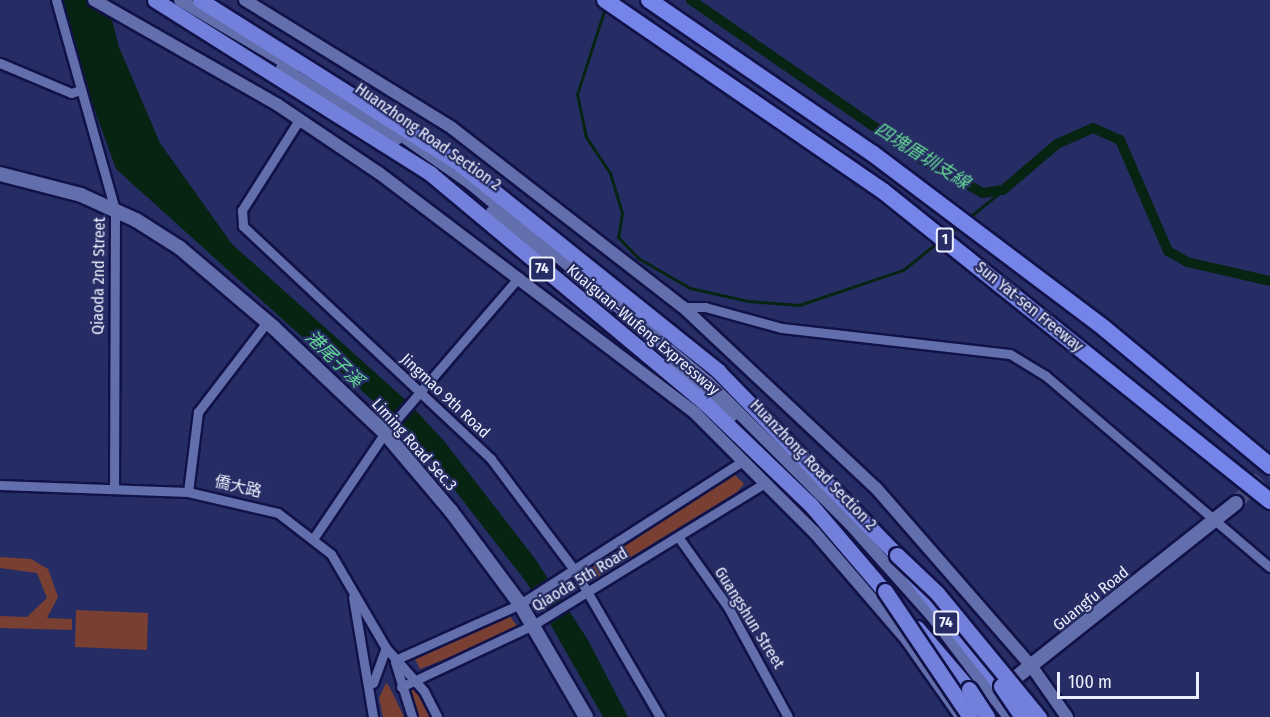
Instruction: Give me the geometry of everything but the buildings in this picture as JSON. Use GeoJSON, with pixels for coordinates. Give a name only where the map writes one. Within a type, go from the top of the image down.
{"type":"FeatureCollection","features":[{"type":"Feature","properties":{"kind":"highway","name":"Kuaiguan-Wufeng Expressway"},"geometry":{"type":"LineString","coordinates":[[155,0],[431,174],[707,405],[811,505],[885,591],[990,705]]}},
{"type":"Feature","properties":{"kind":"highway","name":"Kuaiguan-Wufeng Expressway"},"geometry":{"type":"LineString","coordinates":[[200,0],[373,105],[547,230],[718,371],[897,555],[1022,717]]}},
{"type":"Feature","properties":{"kind":"highway","name":"Sun Yat-sen Freeway"},"geometry":{"type":"LineString","coordinates":[[605,0],[883,191],[1270,501]]}},
{"type":"Feature","properties":{"kind":"highway","name":"Sun Yat-sen Freeway"},"geometry":{"type":"LineString","coordinates":[[650,0],[882,160],[1104,328],[1270,466]]}},
{"type":"Feature","properties":{"kind":"highway"},"geometry":{"type":"LineString","coordinates":[[897,555],[937,593],[1039,717]]}},
{"type":"Feature","properties":{"kind":"highway"},"geometry":{"type":"LineString","coordinates":[[885,591],[970,717]]}},
{"type":"Feature","properties":{"kind":"main road","name":"Liming Road Sec.3"},"geometry":{"type":"LineString","coordinates":[[0,174],[81,195],[115,210],[180,248],[267,322],[385,433],[520,604],[585,717]]}},
{"type":"Feature","properties":{"kind":"main road","name":"Guangfu Road"},"geometry":{"type":"LineString","coordinates":[[963,717],[990,705],[1032,667],[1236,503]]}},
{"type":"Feature","properties":{"kind":"street","name":"Qiaoda 2nd Street"},"geometry":{"type":"LineString","coordinates":[[56,0],[115,210],[114,488]]}},
{"type":"Feature","properties":{"kind":"street"},"geometry":{"type":"LineString","coordinates":[[94,0],[299,120],[519,276],[695,413],[744,460],[907,640],[963,717]]}},
{"type":"Feature","properties":{"kind":"street","name":"Huanzhong Road Section 2"},"geometry":{"type":"LineString","coordinates":[[171,0],[455,179],[521,240],[630,323],[833,516],[947,645],[990,705],[1009,717]]}},
{"type":"Feature","properties":{"kind":"street","name":"Huanzhong Road Section 2"},"geometry":{"type":"LineString","coordinates":[[180,0],[368,112],[471,184],[708,382],[851,525],[999,717]]}},
{"type":"Feature","properties":{"kind":"street","name":"Huanzhong Road Section 2"},"geometry":{"type":"LineString","coordinates":[[245,0],[452,128],[683,307],[876,488],[1032,667],[1067,717]]}},
{"type":"Feature","properties":{"kind":"street"},"geometry":{"type":"LineString","coordinates":[[0,63],[71,93],[80,90]]}},
{"type":"Feature","properties":{"kind":"street","name":"Jingmao 9th Road"},"geometry":{"type":"LineString","coordinates":[[299,120],[240,220],[417,393],[490,459],[574,571],[660,717]]}},
{"type":"Feature","properties":{"kind":"street"},"geometry":{"type":"LineString","coordinates":[[315,536],[385,433],[519,276]]}},
{"type":"Feature","properties":{"kind":"street"},"geometry":{"type":"LineString","coordinates":[[683,307],[705,307],[782,328],[1010,354],[1046,376],[1218,519],[1270,567]]}},
{"type":"Feature","properties":{"kind":"street"},"geometry":{"type":"LineString","coordinates":[[188,492],[198,412],[267,322]]}},
{"type":"Feature","properties":{"kind":"street","name":"Qiaoda 5th Road"},"geometry":{"type":"LineString","coordinates":[[395,660],[520,604],[744,460]]}},
{"type":"Feature","properties":{"kind":"street","name":"Qiaoda 5th Road"},"geometry":{"type":"LineString","coordinates":[[400,687],[533,625],[679,538],[765,483]]}},
{"type":"Feature","properties":{"kind":"street","name":"僑大路"},"geometry":{"type":"LineString","coordinates":[[0,485],[188,492],[278,513],[315,536],[345,572],[386,648],[414,681],[437,717]]}},
{"type":"Feature","properties":{"kind":"street","name":"Guangshun Street"},"geometry":{"type":"LineString","coordinates":[[679,538],[728,607],[788,717]]}},
{"type":"Feature","properties":{"kind":"street"},"geometry":{"type":"LineString","coordinates":[[345,572],[357,607],[372,697],[373,717]]}},
{"type":"Feature","properties":{"kind":"street"},"geometry":{"type":"LineString","coordinates":[[372,697],[375,665],[386,648]]}},
{"type":"Feature","properties":{"kind":"street"},"geometry":{"type":"LineString","coordinates":[[395,660],[400,687],[412,717]]}},
{"type":"Feature","properties":{"kind":"shaded area"},"geometry":{"type":"Polygon","coordinates":[[[732,472],[744,484],[737,492],[595,579],[589,569],[593,564],[732,472]]]}},
{"type":"Feature","properties":{"kind":"shaded area"},"geometry":{"type":"Polygon","coordinates":[[[0,557],[31,559],[48,569],[58,597],[47,618],[72,619],[72,630],[0,628],[0,616],[27,617],[47,598],[37,573],[0,568],[0,557]]]}},
{"type":"Feature","properties":{"kind":"shaded area"},"geometry":{"type":"Polygon","coordinates":[[[76,610],[148,613],[147,650],[75,647],[76,610]]]}},
{"type":"Feature","properties":{"kind":"shaded area"},"geometry":{"type":"Polygon","coordinates":[[[503,616],[510,616],[517,626],[513,632],[420,669],[414,657],[420,651],[503,616]]]}},
{"type":"Feature","properties":{"kind":"shaded area"},"geometry":{"type":"Polygon","coordinates":[[[386,683],[404,717],[383,717],[379,698],[386,683]]]}},
{"type":"Feature","properties":{"kind":"shaded area"},"geometry":{"type":"Polygon","coordinates":[[[418,688],[432,717],[416,717],[407,692],[418,688]]]}},
{"type":"Feature","properties":{"kind":"water","name":"港尾子溪"},"geometry":{"type":"Polygon","coordinates":[[[55,0],[107,0],[119,47],[160,143],[232,244],[409,403],[444,441],[536,560],[588,640],[628,717],[603,717],[527,583],[415,439],[116,169],[55,0]]]}},
{"type":"Feature","properties":{"kind":"waterway","name":"四塊厝圳支線"},"geometry":{"type":"LineString","coordinates":[[691,0],[922,160],[983,193],[1003,190],[1057,144],[1093,128],[1120,140],[1168,251],[1187,262],[1270,281]]}},
{"type":"Feature","properties":{"kind":"waterway"},"geometry":{"type":"LineString","coordinates":[[605,8],[577,94],[586,137],[610,173],[622,213],[618,237],[638,258],[690,288],[748,301],[799,305],[903,270],[938,242]]}},
{"type":"Feature","properties":{"kind":"waterway"},"geometry":{"type":"LineString","coordinates":[[967,219],[1003,190]]}},
{"type":"Feature","properties":{"kind":"waterway"},"geometry":{"type":"LineString","coordinates":[[946,236],[959,225]]}},
{"type":"Feature","properties":{"kind":"tunnel"},"geometry":{"type":"LineString","coordinates":[[1236,503],[1270,469]]}}]}
